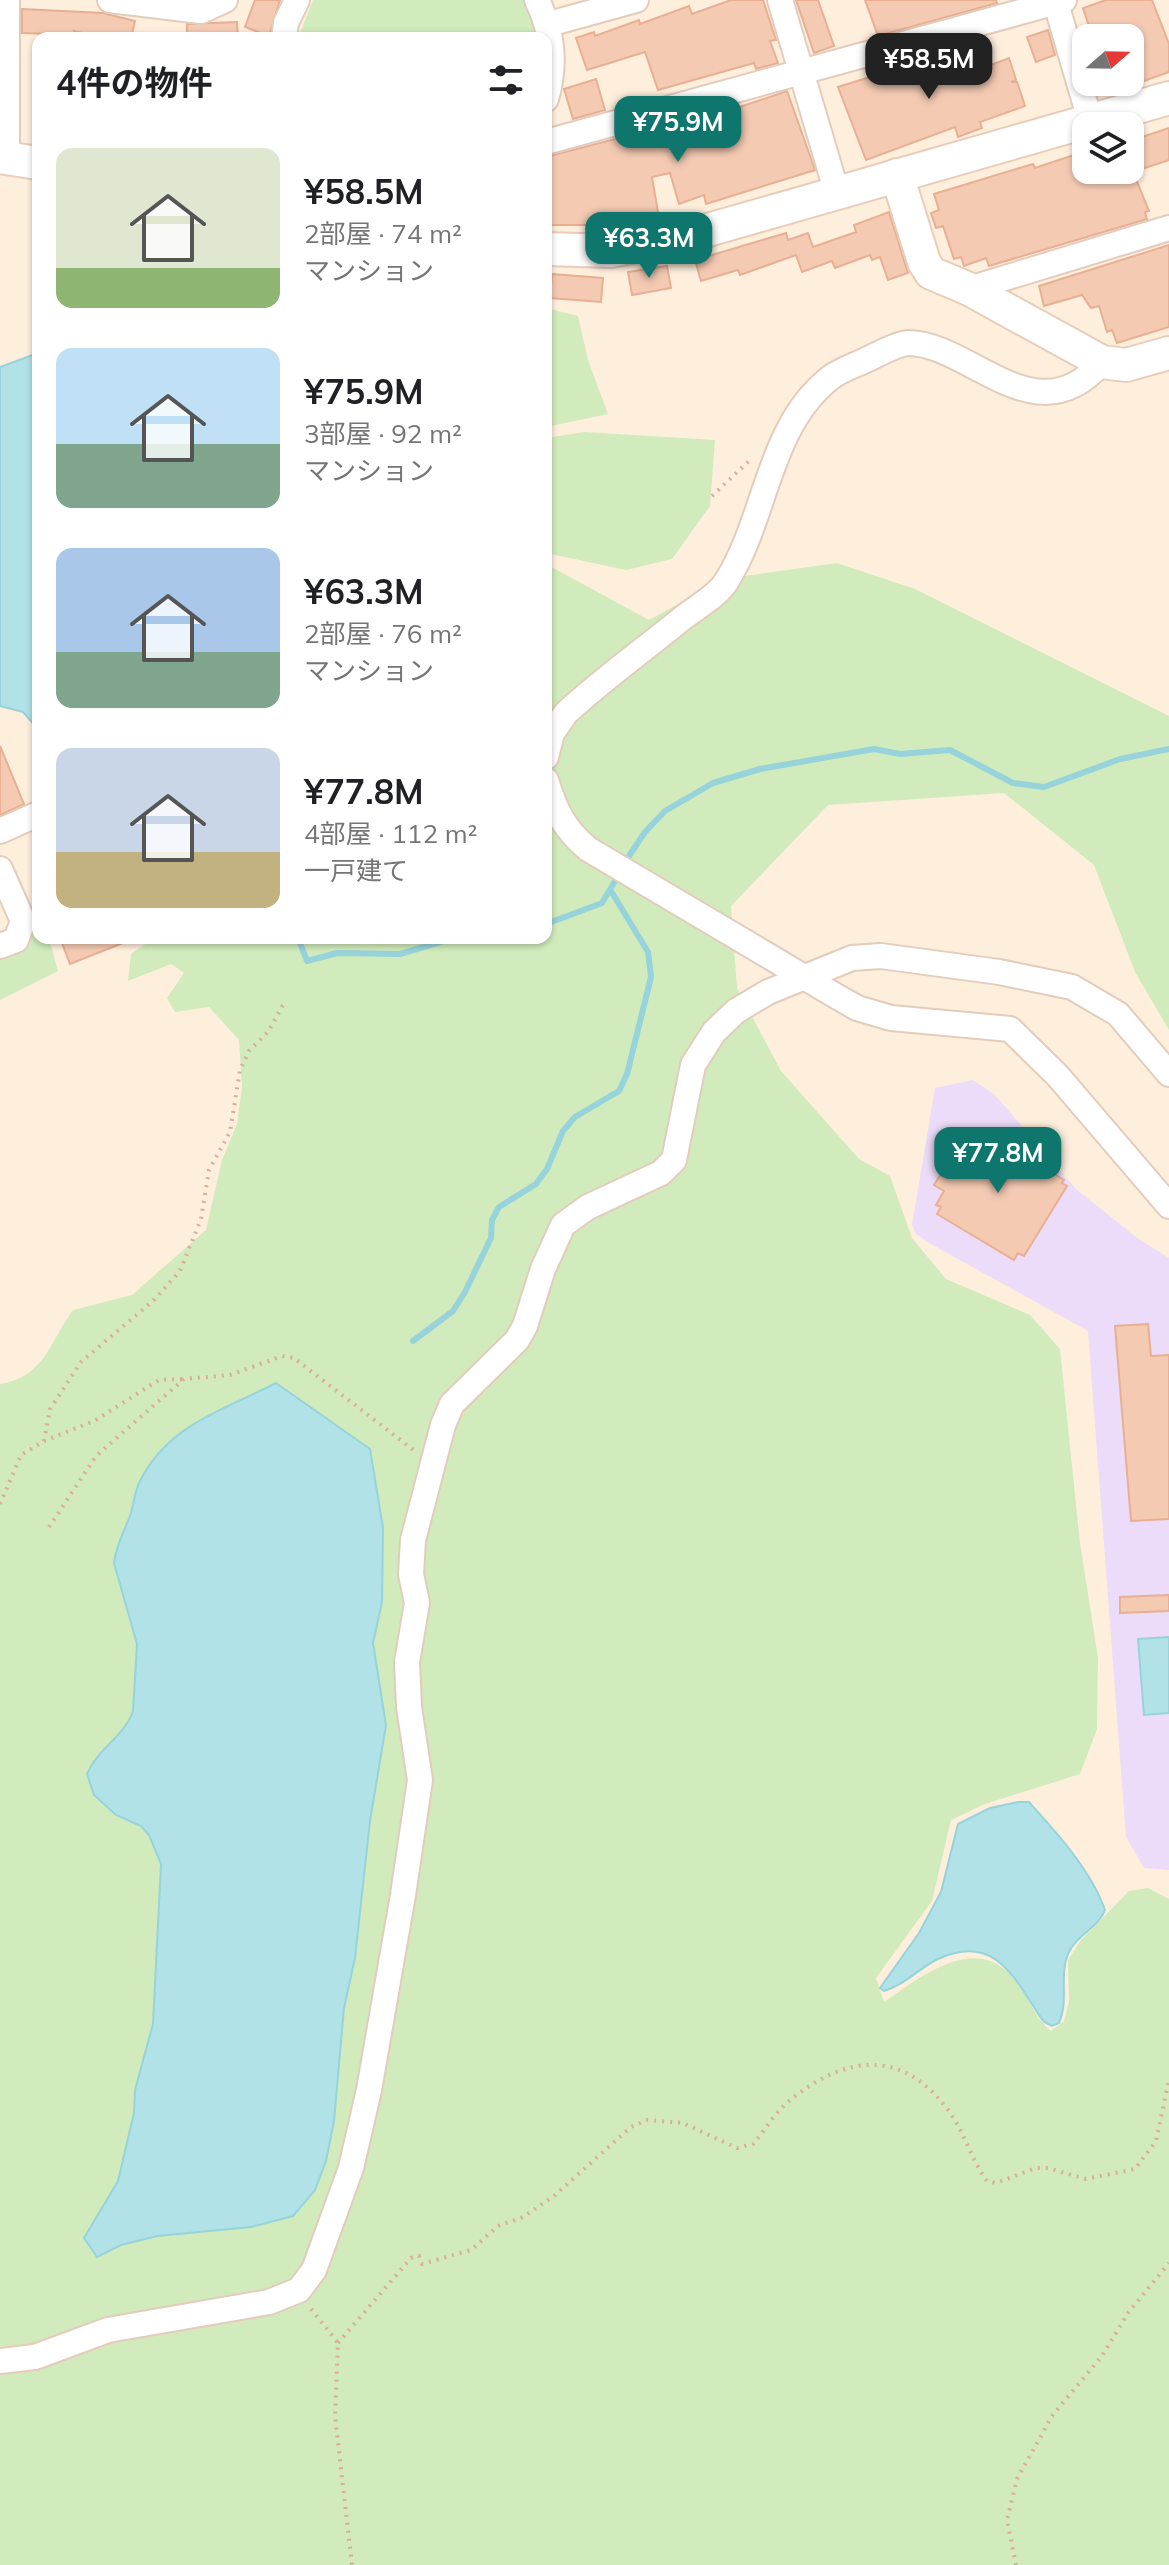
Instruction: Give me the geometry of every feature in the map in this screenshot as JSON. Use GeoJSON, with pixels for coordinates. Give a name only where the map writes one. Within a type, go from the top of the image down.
{"type":"FeatureCollection","features":[{"type":"Feature","properties":{"kind":"street"},"geometry":{"type":"LineString","coordinates":[[7,0],[15,159]]}},
{"type":"Feature","properties":{"kind":"street"},"geometry":{"type":"LineString","coordinates":[[110,0],[201,11],[225,0]]}},
{"type":"Feature","properties":{"kind":"street"},"geometry":{"type":"LineString","coordinates":[[286,32],[297,0]]}},
{"type":"Feature","properties":{"kind":"street"},"geometry":{"type":"LineString","coordinates":[[537,0],[549,24],[549,32]]}},
{"type":"Feature","properties":{"kind":"street"},"geometry":{"type":"LineString","coordinates":[[549,24],[636,0]]}},
{"type":"Feature","properties":{"kind":"street"},"geometry":{"type":"LineString","coordinates":[[780,0],[837,193]]}},
{"type":"Feature","properties":{"kind":"street"},"geometry":{"type":"LineString","coordinates":[[552,140],[1058,1],[1088,112]]}},
{"type":"Feature","properties":{"kind":"street"},"geometry":{"type":"LineString","coordinates":[[1119,112],[1169,98]]}},
{"type":"Feature","properties":{"kind":"street"},"geometry":{"type":"LineString","coordinates":[[552,249],[611,251],[687,236],[1072,125]]}},
{"type":"Feature","properties":{"kind":"street"},"geometry":{"type":"LineString","coordinates":[[897,175],[924,262],[931,273],[969,289],[1102,362],[1126,365],[1169,353]]}},
{"type":"Feature","properties":{"kind":"street"},"geometry":{"type":"LineString","coordinates":[[969,289],[1169,228]]}},
{"type":"Feature","properties":{"kind":"street"},"geometry":{"type":"LineString","coordinates":[[552,733],[566,713],[725,584],[784,438],[793,421],[830,378],[906,343],[936,349],[983,374],[1024,390],[1059,388],[1084,380],[1102,362]]}},
{"type":"Feature","properties":{"kind":"street"},"geometry":{"type":"LineString","coordinates":[[552,800],[556,813],[569,833],[610,863],[857,1008],[891,1018],[1010,1029],[1057,1075],[1169,1206]]}},
{"type":"Feature","properties":{"kind":"street"},"geometry":{"type":"LineString","coordinates":[[0,831],[32,817]]}},
{"type":"Feature","properties":{"kind":"street"},"geometry":{"type":"LineString","coordinates":[[0,869],[23,921],[16,940],[0,946]]}},
{"type":"Feature","properties":{"kind":"street"},"geometry":{"type":"LineString","coordinates":[[0,2361],[35,2357],[108,2330],[269,2302],[299,2290],[324,2247],[351,2168],[372,2074],[420,1780],[408,1677],[417,1603],[411,1574],[413,1540],[433,1457],[452,1404],[521,1333],[543,1269],[563,1225],[588,1207],[661,1173],[674,1160],[693,1065],[703,1046],[736,1011],[768,992],[864,955],[999,972],[1072,987],[1118,1014],[1169,1074]]}},
{"type":"Feature","properties":{"kind":"path"},"geometry":{"type":"LineString","coordinates":[[712,496],[764,445],[784,438]]}},
{"type":"Feature","properties":{"kind":"path"},"geometry":{"type":"LineString","coordinates":[[44,1441],[50,1409],[81,1362],[154,1300],[180,1271],[201,1219],[209,1170],[230,1132],[240,1070],[249,1051],[268,1032],[283,1005]]}},
{"type":"Feature","properties":{"kind":"path"},"geometry":{"type":"LineString","coordinates":[[0,1504],[21,1455],[44,1441],[94,1421],[159,1380],[230,1375],[282,1356],[294,1358],[417,1453],[433,1457]]}},
{"type":"Feature","properties":{"kind":"path"},"geometry":{"type":"LineString","coordinates":[[49,1527],[96,1456],[184,1379]]}},
{"type":"Feature","properties":{"kind":"path"},"geometry":{"type":"LineString","coordinates":[[352,2565],[335,2416],[338,2343],[411,2258],[419,2256],[422,2264],[471,2250],[498,2226],[523,2217],[554,2196],[631,2127],[647,2120],[670,2119],[737,2148],[746,2147],[753,2144],[788,2102],[822,2079],[861,2067],[890,2065],[908,2072],[945,2106],[963,2130],[987,2181],[996,2183],[1042,2167],[1086,2179],[1128,2171],[1145,2158],[1156,2141],[1169,2080]]}},
{"type":"Feature","properties":{"kind":"path"},"geometry":{"type":"LineString","coordinates":[[1016,2565],[1007,2520],[1017,2479],[1052,2416],[1102,2356],[1128,2313],[1169,2263]]}},
{"type":"Feature","properties":{"kind":"path"},"geometry":{"type":"LineString","coordinates":[[299,2290],[338,2343]]}},
{"type":"Feature","properties":{"kind":"shaded area"},"geometry":{"type":"Polygon","coordinates":[[[973,1080],[995,1095],[1076,1189],[1136,1237],[1169,1258],[1169,1870],[1144,1868],[1126,1837],[1088,1331],[931,1244],[916,1234],[912,1225],[935,1088],[973,1080]]]}},
{"type":"Feature","properties":{"kind":"green space"},"geometry":{"type":"Polygon","coordinates":[[[313,0],[524,0],[537,32],[300,32],[313,0]]]}},
{"type":"Feature","properties":{"kind":"green space"},"geometry":{"type":"Polygon","coordinates":[[[552,310],[578,316],[588,360],[608,414],[552,426],[552,310]]]}},
{"type":"Feature","properties":{"kind":"green space"},"geometry":{"type":"Polygon","coordinates":[[[584,432],[715,440],[710,506],[672,559],[626,570],[552,554],[552,437],[584,432]]]}},
{"type":"Feature","properties":{"kind":"green space"},"geometry":{"type":"Polygon","coordinates":[[[837,563],[915,589],[1169,716],[1169,1030],[1135,972],[1094,865],[1004,793],[828,805],[731,906],[737,988],[781,1071],[859,1159],[890,1176],[912,1238],[946,1279],[1030,1315],[1060,1349],[1080,1543],[1098,1658],[1097,1729],[1080,1774],[985,1804],[951,1820],[932,1901],[876,1978],[884,2002],[952,1962],[970,1958],[987,1960],[1004,1969],[1019,1985],[1051,2031],[1064,2021],[1069,2001],[1068,1960],[1081,1940],[1129,1891],[1148,1888],[1169,1899],[1169,2565],[0,2565],[0,1384],[27,1374],[36,1366],[73,1310],[132,1295],[206,1230],[222,1160],[237,1124],[242,1087],[239,1040],[209,1007],[175,1012],[167,998],[184,973],[171,964],[128,981],[131,954],[145,944],[552,944],[552,567],[649,620],[724,579],[837,563]]]}},
{"type":"Feature","properties":{"kind":"green space"},"geometry":{"type":"Polygon","coordinates":[[[28,923],[32,925],[32,944],[51,944],[58,971],[0,1000],[0,951],[28,923]]]}},
{"type":"Feature","properties":{"kind":"water"},"geometry":{"type":"Polygon","coordinates":[[[32,355],[32,722],[23,712],[0,706],[0,367],[32,355]]]}},
{"type":"Feature","properties":{"kind":"water"},"geometry":{"type":"Polygon","coordinates":[[[276,1383],[370,1449],[383,1528],[382,1602],[373,1643],[386,1725],[370,1821],[355,1958],[344,2008],[334,2121],[326,2161],[315,2190],[293,2216],[251,2227],[157,2236],[121,2245],[97,2257],[84,2238],[118,2181],[134,2113],[135,2090],[153,2024],[161,1864],[149,1835],[141,1826],[116,1815],[94,1795],[87,1774],[97,1757],[124,1728],[133,1711],[137,1644],[114,1563],[115,1556],[138,1485],[166,1446],[199,1421],[276,1383]]]}},
{"type":"Feature","properties":{"kind":"water"},"geometry":{"type":"Polygon","coordinates":[[[1169,1637],[1169,1713],[1144,1715],[1138,1639],[1169,1637]]]}},
{"type":"Feature","properties":{"kind":"water"},"geometry":{"type":"Polygon","coordinates":[[[1029,1802],[1062,1839],[1082,1866],[1105,1910],[1068,1954],[1059,2023],[1052,2026],[1044,2022],[1004,1966],[976,1952],[959,1952],[938,1959],[899,1985],[884,1991],[880,1988],[919,1933],[941,1892],[958,1824],[990,1808],[1029,1802]]]}},
{"type":"Feature","properties":{"kind":"building"},"geometry":{"type":"Polygon","coordinates":[[[255,0],[280,0],[270,32],[245,27],[255,0]]]}},
{"type":"Feature","properties":{"kind":"building"},"geometry":{"type":"Polygon","coordinates":[[[731,0],[763,0],[776,40],[770,41],[778,63],[756,69],[754,63],[658,90],[645,52],[587,70],[576,38],[594,32],[595,36],[639,20],[640,24],[689,6],[692,14],[731,0]]]}},
{"type":"Feature","properties":{"kind":"building"},"geometry":{"type":"Polygon","coordinates":[[[796,0],[818,0],[834,46],[814,53],[796,0]]]}},
{"type":"Feature","properties":{"kind":"building"},"geometry":{"type":"Polygon","coordinates":[[[865,0],[996,0],[997,3],[878,36],[865,0]]]}},
{"type":"Feature","properties":{"kind":"building"},"geometry":{"type":"Polygon","coordinates":[[[1106,0],[1152,0],[1169,44],[1169,72],[1144,81],[1144,24],[1088,24],[1083,8],[1106,0]]]}},
{"type":"Feature","properties":{"kind":"building"},"geometry":{"type":"Polygon","coordinates":[[[22,9],[103,13],[135,21],[132,32],[22,33],[22,9]]]}},
{"type":"Feature","properties":{"kind":"building"},"geometry":{"type":"Polygon","coordinates":[[[237,22],[238,32],[187,32],[187,24],[237,22]]]}},
{"type":"Feature","properties":{"kind":"building"},"geometry":{"type":"Polygon","coordinates":[[[1048,30],[1055,55],[1036,62],[1027,37],[1048,30]]]}},
{"type":"Feature","properties":{"kind":"building"},"geometry":{"type":"Polygon","coordinates":[[[978,48],[981,56],[987,54],[991,65],[1009,58],[1016,80],[1011,82],[1017,82],[1025,106],[980,122],[982,128],[958,137],[955,127],[866,160],[838,87],[905,66],[906,70],[942,57],[944,61],[978,48]]]}},
{"type":"Feature","properties":{"kind":"building"},"geometry":{"type":"Polygon","coordinates":[[[596,79],[605,110],[573,119],[564,89],[596,79]]]}},
{"type":"Feature","properties":{"kind":"building"},"geometry":{"type":"Polygon","coordinates":[[[787,91],[815,170],[706,204],[704,195],[679,204],[670,173],[652,177],[658,212],[620,225],[552,225],[552,155],[619,138],[623,141],[703,115],[704,119],[787,91]]]}},
{"type":"Feature","properties":{"kind":"building"},"geometry":{"type":"Polygon","coordinates":[[[1169,128],[1169,160],[1144,168],[1144,136],[1169,128]]]}},
{"type":"Feature","properties":{"kind":"building"},"geometry":{"type":"Polygon","coordinates":[[[1072,156],[1072,184],[1138,184],[1149,211],[1145,212],[1147,219],[989,266],[986,258],[964,266],[961,257],[954,259],[943,226],[936,228],[931,213],[939,210],[934,194],[1033,164],[1035,168],[1072,156]]]}},
{"type":"Feature","properties":{"kind":"building"},"geometry":{"type":"Polygon","coordinates":[[[889,212],[908,273],[888,280],[880,257],[872,260],[870,255],[835,268],[832,261],[802,272],[796,255],[740,275],[738,270],[701,281],[695,260],[786,233],[788,240],[808,233],[813,247],[856,232],[854,225],[889,212]]]}},
{"type":"Feature","properties":{"kind":"building"},"geometry":{"type":"Polygon","coordinates":[[[1169,245],[1169,327],[1117,343],[1112,330],[1107,332],[1099,306],[1091,308],[1082,295],[1044,306],[1039,286],[1169,245]]]}},
{"type":"Feature","properties":{"kind":"building"},"geometry":{"type":"Polygon","coordinates":[[[667,266],[671,288],[632,295],[628,272],[667,266]]]}},
{"type":"Feature","properties":{"kind":"building"},"geometry":{"type":"Polygon","coordinates":[[[552,274],[603,278],[601,302],[552,298],[552,274]]]}},
{"type":"Feature","properties":{"kind":"building"},"geometry":{"type":"Polygon","coordinates":[[[0,746],[24,804],[0,815],[0,746]]]}},
{"type":"Feature","properties":{"kind":"building"},"geometry":{"type":"Polygon","coordinates":[[[62,944],[120,944],[70,964],[62,944]]]}},
{"type":"Feature","properties":{"kind":"building"},"geometry":{"type":"Polygon","coordinates":[[[990,1134],[1064,1180],[1062,1183],[1067,1186],[1024,1256],[1018,1253],[1014,1260],[937,1214],[941,1207],[936,1205],[944,1191],[934,1185],[960,1143],[974,1151],[983,1137],[987,1139],[990,1134]]]}},
{"type":"Feature","properties":{"kind":"building"},"geometry":{"type":"Polygon","coordinates":[[[1148,1324],[1151,1356],[1169,1355],[1169,1519],[1131,1521],[1115,1326],[1148,1324]]]}},
{"type":"Feature","properties":{"kind":"building"},"geometry":{"type":"Polygon","coordinates":[[[1169,1595],[1169,1611],[1120,1613],[1120,1597],[1169,1595]]]}},
{"type":"Feature","properties":{"kind":"waterway"},"geometry":{"type":"LineString","coordinates":[[625,862],[645,832],[665,811],[713,783],[760,769],[874,749],[900,754],[950,750],[1013,783],[1044,787],[1120,759],[1169,749]]}},
{"type":"Feature","properties":{"kind":"waterway"},"geometry":{"type":"LineString","coordinates":[[552,922],[602,903],[618,876]]}},
{"type":"Feature","properties":{"kind":"waterway"},"geometry":{"type":"LineString","coordinates":[[413,1341],[453,1311],[491,1238],[492,1220],[499,1207],[536,1184],[547,1169],[563,1131],[575,1117],[619,1091],[627,1074],[651,977],[648,952],[611,891]]}},
{"type":"Feature","properties":{"kind":"waterway"},"geometry":{"type":"LineString","coordinates":[[300,944],[307,961],[337,953],[400,954],[434,944]]}}]}
